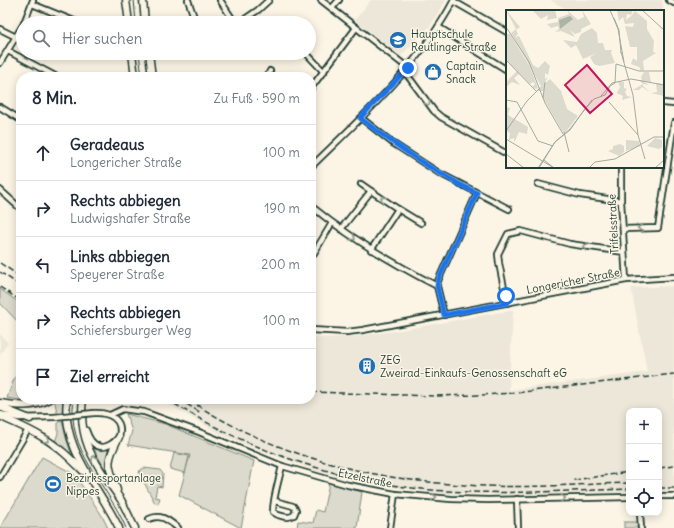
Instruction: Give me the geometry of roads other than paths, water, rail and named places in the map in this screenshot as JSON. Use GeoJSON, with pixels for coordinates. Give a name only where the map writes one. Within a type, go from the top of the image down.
{"type":"FeatureCollection","features":[{"type":"Feature","properties":{"kind":"main road"},"geometry":{"type":"LineString","coordinates":[[126,0],[127,16]]}},
{"type":"Feature","properties":{"kind":"main road"},"geometry":{"type":"LineString","coordinates":[[143,0],[144,16]]}},
{"type":"Feature","properties":{"kind":"main road"},"geometry":{"type":"LineString","coordinates":[[133,60],[134,72]]}},
{"type":"Feature","properties":{"kind":"main road"},"geometry":{"type":"LineString","coordinates":[[150,60],[151,72]]}},
{"type":"Feature","properties":{"kind":"main road"},"geometry":{"type":"LineString","coordinates":[[0,403],[30,406],[38,404]]}},
{"type":"Feature","properties":{"kind":"main road"},"geometry":{"type":"LineString","coordinates":[[66,404],[65,412],[71,442],[119,528]]}},
{"type":"Feature","properties":{"kind":"main road"},"geometry":{"type":"LineString","coordinates":[[83,404],[83,429],[87,446],[94,460],[122,502]]}},
{"type":"Feature","properties":{"kind":"main road"},"geometry":{"type":"LineString","coordinates":[[0,407],[30,419]]}},
{"type":"Feature","properties":{"kind":"main road"},"geometry":{"type":"LineString","coordinates":[[0,415],[43,437],[67,455],[90,478]]}},
{"type":"Feature","properties":{"kind":"main road"},"geometry":{"type":"LineString","coordinates":[[119,437],[109,458],[109,467],[122,502],[135,528]]}},
{"type":"Feature","properties":{"kind":"street"},"geometry":{"type":"LineString","coordinates":[[188,0],[194,16]]}},
{"type":"Feature","properties":{"kind":"street"},"geometry":{"type":"LineString","coordinates":[[220,0],[230,16]]}},
{"type":"Feature","properties":{"kind":"street"},"geometry":{"type":"LineString","coordinates":[[249,16],[269,0]]}},
{"type":"Feature","properties":{"kind":"street"},"geometry":{"type":"LineString","coordinates":[[321,0],[406,70],[434,112],[506,153]]}},
{"type":"Feature","properties":{"kind":"street"},"geometry":{"type":"LineString","coordinates":[[332,8],[339,0]]}},
{"type":"Feature","properties":{"kind":"street"},"geometry":{"type":"LineString","coordinates":[[316,162],[406,70],[438,28],[453,0],[506,31]]}},
{"type":"Feature","properties":{"kind":"street"},"geometry":{"type":"LineString","coordinates":[[669,0],[674,3]]}},
{"type":"Feature","properties":{"kind":"street"},"geometry":{"type":"LineString","coordinates":[[27,16],[33,2],[64,16]]}},
{"type":"Feature","properties":{"kind":"street"},"geometry":{"type":"LineString","coordinates":[[316,82],[356,28]]}},
{"type":"Feature","properties":{"kind":"street"},"geometry":{"type":"LineString","coordinates":[[438,28],[506,69]]}},
{"type":"Feature","properties":{"kind":"street"},"geometry":{"type":"LineString","coordinates":[[0,29],[16,37],[0,63]]}},
{"type":"Feature","properties":{"kind":"street"},"geometry":{"type":"LineString","coordinates":[[8,52],[16,56]]}},
{"type":"Feature","properties":{"kind":"street"},"geometry":{"type":"LineString","coordinates":[[24,60],[47,72]]}},
{"type":"Feature","properties":{"kind":"street"},"geometry":{"type":"LineString","coordinates":[[313,60],[324,72]]}},
{"type":"Feature","properties":{"kind":"street"},"geometry":{"type":"LineString","coordinates":[[664,103],[674,104]]}},
{"type":"Feature","properties":{"kind":"street"},"geometry":{"type":"LineString","coordinates":[[0,107],[16,117]]}},
{"type":"Feature","properties":{"kind":"street"},"geometry":{"type":"LineString","coordinates":[[360,118],[421,162],[455,182],[509,209]]}},
{"type":"Feature","properties":{"kind":"street"},"geometry":{"type":"LineString","coordinates":[[623,229],[658,228],[665,167],[674,123]]}},
{"type":"Feature","properties":{"kind":"street","name":"Trifelsstraße"},"geometry":{"type":"LineString","coordinates":[[621,168],[621,201],[626,280]]}},
{"type":"Feature","properties":{"kind":"street"},"geometry":{"type":"LineString","coordinates":[[361,184],[421,223]]}},
{"type":"Feature","properties":{"kind":"street"},"geometry":{"type":"LineString","coordinates":[[538,184],[580,196],[621,201]]}},
{"type":"Feature","properties":{"kind":"street"},"geometry":{"type":"LineString","coordinates":[[0,190],[16,204]]}},
{"type":"Feature","properties":{"kind":"street"},"geometry":{"type":"LineString","coordinates":[[341,229],[371,191]]}},
{"type":"Feature","properties":{"kind":"street"},"geometry":{"type":"LineString","coordinates":[[444,315],[437,286],[439,276],[477,193]]}},
{"type":"Feature","properties":{"kind":"street"},"geometry":{"type":"LineString","coordinates":[[371,250],[398,209]]}},
{"type":"Feature","properties":{"kind":"street"},"geometry":{"type":"LineString","coordinates":[[316,210],[371,250],[437,286]]}},
{"type":"Feature","properties":{"kind":"street"},"geometry":{"type":"LineString","coordinates":[[316,250],[332,223]]}},
{"type":"Feature","properties":{"kind":"street"},"geometry":{"type":"LineString","coordinates":[[507,303],[498,254],[508,234],[521,231],[570,244],[624,252]]}},
{"type":"Feature","properties":{"kind":"street","name":"Longericher Straße"},"geometry":{"type":"LineString","coordinates":[[316,330],[334,332],[359,330],[626,280],[674,277]]}},
{"type":"Feature","properties":{"kind":"street","name":"Etzelstraße"},"geometry":{"type":"LineString","coordinates":[[110,415],[123,408],[144,412],[186,427],[282,466],[348,485],[395,494],[451,499],[626,497]]}},
{"type":"Feature","properties":{"kind":"street"},"geometry":{"type":"LineString","coordinates":[[0,415],[30,419],[94,413],[110,415],[119,424],[119,437],[109,446],[102,447],[95,445],[89,438],[82,419]]}},
{"type":"Feature","properties":{"kind":"street"},"geometry":{"type":"LineString","coordinates":[[0,475],[28,430]]}},
{"type":"Feature","properties":{"kind":"street"},"geometry":{"type":"LineString","coordinates":[[275,501],[293,506],[296,510],[294,515],[290,518],[274,514],[273,510],[282,466]]}},
{"type":"Feature","properties":{"kind":"street"},"geometry":{"type":"LineString","coordinates":[[390,528],[395,494]]}},
{"type":"Feature","properties":{"kind":"street"},"geometry":{"type":"LineString","coordinates":[[662,496],[674,496]]}},
{"type":"Feature","properties":{"kind":"street"},"geometry":{"type":"LineString","coordinates":[[517,499],[518,528]]}},
{"type":"Feature","properties":{"kind":"street"},"geometry":{"type":"LineString","coordinates":[[149,519],[155,516],[162,517],[178,528]]}},
{"type":"Feature","properties":{"kind":"street"},"geometry":{"type":"LineString","coordinates":[[640,516],[641,528]]}},
{"type":"Feature","properties":{"kind":"tram line"},"geometry":{"type":"LineString","coordinates":[[134,0],[135,16]]}},
{"type":"Feature","properties":{"kind":"tram line"},"geometry":{"type":"LineString","coordinates":[[140,60],[141,72]]}},
{"type":"Feature","properties":{"kind":"tram line"},"geometry":{"type":"LineString","coordinates":[[74,404],[73,417],[76,434],[82,451],[126,528]]}},
{"type":"Feature","properties":{"kind":"railway"},"geometry":{"type":"LineString","coordinates":[[0,263],[16,274]]}},
{"type":"Feature","properties":{"kind":"railway"},"geometry":{"type":"LineString","coordinates":[[0,272],[16,283]]}},
{"type":"Feature","properties":{"kind":"railway"},"geometry":{"type":"LineString","coordinates":[[0,287],[16,298]]}},
{"type":"Feature","properties":{"kind":"railway"},"geometry":{"type":"LineString","coordinates":[[316,392],[434,396],[480,395],[515,393],[674,374]]}},
{"type":"Feature","properties":{"kind":"railway"},"geometry":{"type":"LineString","coordinates":[[175,404],[197,417],[260,448],[328,471],[397,486],[432,490],[481,492],[626,489]]}},
{"type":"Feature","properties":{"kind":"railway"},"geometry":{"type":"LineString","coordinates":[[187,404],[201,413]]}},
{"type":"Feature","properties":{"kind":"railway"},"geometry":{"type":"LineString","coordinates":[[197,405],[230,424],[264,440],[300,454],[373,474],[410,480],[486,486],[626,483]]}},
{"type":"Feature","properties":{"kind":"railway"},"geometry":{"type":"LineString","coordinates":[[662,468],[674,466]]}},
{"type":"Feature","properties":{"kind":"railway"},"geometry":{"type":"LineString","coordinates":[[574,480],[626,472]]}},
{"type":"Feature","properties":{"kind":"railway"},"geometry":{"type":"LineString","coordinates":[[662,488],[674,488]]}},
{"type":"Feature","properties":{"kind":"place","name":"Hauptschule Reutlinger Straße"},"geometry":{"type":"Point","coordinates":[398,40]}},
{"type":"Feature","properties":{"kind":"place","name":"Captain Snack"},"geometry":{"type":"Point","coordinates":[433,72]}},
{"type":"Feature","properties":{"kind":"place","name":"ZEG Zweirad-Einkaufs-Genossenschaft eG"},"geometry":{"type":"Point","coordinates":[367,366]}},
{"type":"Feature","properties":{"kind":"place","name":"Bezirkssportanlage Nippes"},"geometry":{"type":"Point","coordinates":[53,484]}}]}
